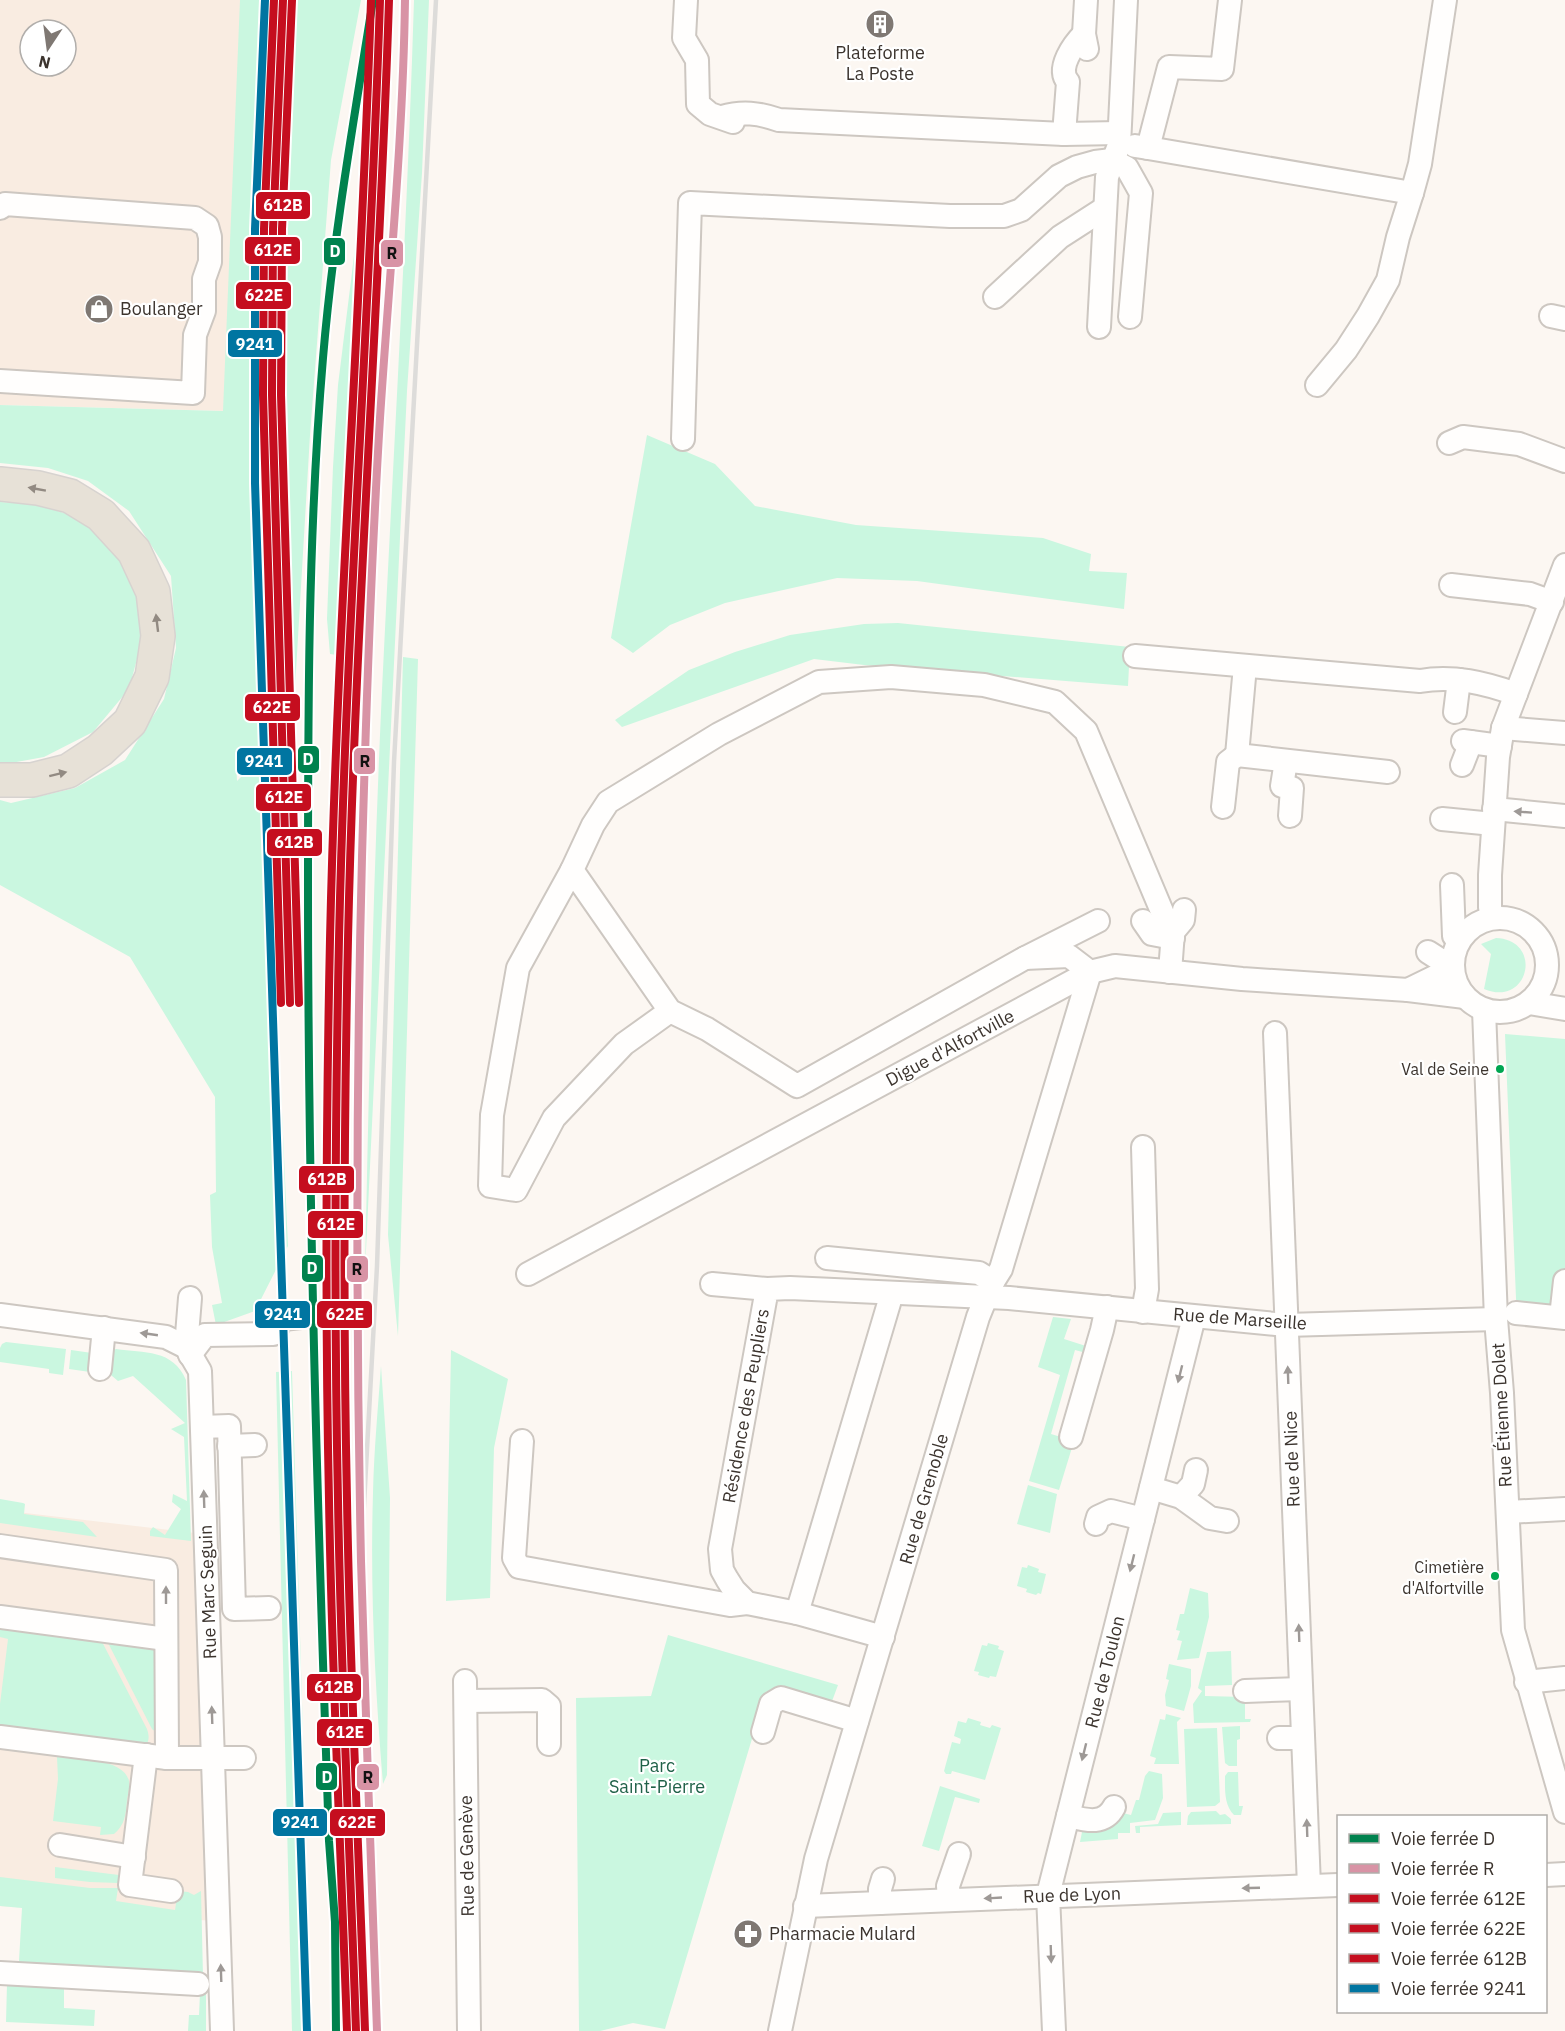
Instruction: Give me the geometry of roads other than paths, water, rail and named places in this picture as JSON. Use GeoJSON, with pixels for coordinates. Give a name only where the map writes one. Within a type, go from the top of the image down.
{"type":"FeatureCollection","features":[{"type":"Feature","properties":{"kind":"highway"},"geometry":{"type":"LineString","coordinates":[[0,484],[38,488],[70,496],[101,515],[134,551],[153,592],[158,636],[152,677],[130,722],[100,750],[68,771],[32,780],[0,780]]}},
{"type":"Feature","properties":{"kind":"street"},"geometry":{"type":"LineString","coordinates":[[686,0],[684,38],[697,60],[698,104],[704,111],[722,117],[741,112],[762,114],[779,120],[1064,134],[1117,146],[1138,146],[1412,193]]}},
{"type":"Feature","properties":{"kind":"street"},"geometry":{"type":"LineString","coordinates":[[1064,134],[1068,82],[1064,78],[1064,69],[1075,43],[1086,42],[1086,0]]}},
{"type":"Feature","properties":{"kind":"street"},"geometry":{"type":"LineString","coordinates":[[1099,327],[1107,177],[1117,146],[1126,0]]}},
{"type":"Feature","properties":{"kind":"street"},"geometry":{"type":"LineString","coordinates":[[1148,148],[1169,67],[1222,69],[1230,0]]}},
{"type":"Feature","properties":{"kind":"street"},"geometry":{"type":"LineString","coordinates":[[1317,385],[1346,350],[1388,280],[1420,164],[1446,0]]}},
{"type":"Feature","properties":{"kind":"street"},"geometry":{"type":"LineString","coordinates":[[1117,146],[1141,193],[1130,317]]}},
{"type":"Feature","properties":{"kind":"street"},"geometry":{"type":"LineString","coordinates":[[683,439],[690,203],[959,216],[1004,216],[1021,210],[1059,176],[1077,167],[1095,162],[1117,146]]}},
{"type":"Feature","properties":{"kind":"street"},"geometry":{"type":"LineString","coordinates":[[0,208],[5,204],[195,218],[207,226],[210,237],[210,262],[204,279],[204,311],[195,335],[193,393],[0,381]]}},
{"type":"Feature","properties":{"kind":"street"},"geometry":{"type":"LineString","coordinates":[[995,297],[1060,237],[1105,208]]}},
{"type":"Feature","properties":{"kind":"street"},"geometry":{"type":"LineString","coordinates":[[1449,442],[1463,437],[1520,444],[1565,461]]}},
{"type":"Feature","properties":{"kind":"street"},"geometry":{"type":"LineString","coordinates":[[1492,918],[1490,875],[1502,737],[1565,566]]}},
{"type":"Feature","properties":{"kind":"street"},"geometry":{"type":"LineString","coordinates":[[1451,585],[1530,594],[1552,602]]}},
{"type":"Feature","properties":{"kind":"street"},"geometry":{"type":"LineString","coordinates":[[1135,656],[1420,681],[1435,678],[1459,680],[1484,683],[1516,694]]}},
{"type":"Feature","properties":{"kind":"street"},"geometry":{"type":"LineString","coordinates":[[1237,756],[1245,666]]}},
{"type":"Feature","properties":{"kind":"street"},"geometry":{"type":"LineString","coordinates":[[670,1011],[624,1044],[554,1118],[516,1190],[490,1186],[492,1115],[518,968],[572,870],[593,825],[608,802],[719,734],[819,682],[891,677],[984,685],[1055,702],[1086,731],[1173,935]]}},
{"type":"Feature","properties":{"kind":"street"},"geometry":{"type":"LineString","coordinates":[[1455,712],[1459,680]]}},
{"type":"Feature","properties":{"kind":"street"},"geometry":{"type":"LineString","coordinates":[[1462,765],[1467,742],[1565,733]]}},
{"type":"Feature","properties":{"kind":"street"},"geometry":{"type":"LineString","coordinates":[[1222,807],[1228,762],[1237,756],[1388,772]]}},
{"type":"Feature","properties":{"kind":"street"},"geometry":{"type":"LineString","coordinates":[[1286,761],[1282,786],[1292,788],[1290,816]]}},
{"type":"Feature","properties":{"kind":"street"},"geometry":{"type":"LineString","coordinates":[[1448,819],[1558,815]]}},
{"type":"Feature","properties":{"kind":"street"},"geometry":{"type":"LineString","coordinates":[[572,870],[670,1011],[707,1029],[797,1086],[1025,958],[1098,921]]}},
{"type":"Feature","properties":{"kind":"street"},"geometry":{"type":"LineString","coordinates":[[1452,885],[1454,936],[1459,941]]}},
{"type":"Feature","properties":{"kind":"street"},"geometry":{"type":"LineString","coordinates":[[1170,972],[1173,935],[1183,920],[1184,910]]}},
{"type":"Feature","properties":{"kind":"street"},"geometry":{"type":"LineString","coordinates":[[1492,918],[1519,921],[1530,928],[1546,950],[1548,963],[1544,985],[1538,995],[1515,1010],[1499,1013],[1484,1010],[1465,997],[1455,978],[1453,968],[1454,954],[1459,941],[1479,922],[1492,918]]}},
{"type":"Feature","properties":{"kind":"street"},"geometry":{"type":"LineString","coordinates":[[1143,921],[1152,934],[1173,935]]}},
{"type":"Feature","properties":{"kind":"street"},"geometry":{"type":"LineString","coordinates":[[1428,952],[1453,968]]}},
{"type":"Feature","properties":{"kind":"street"},"geometry":{"type":"LineString","coordinates":[[1025,958],[1069,956],[1090,972]]}},
{"type":"Feature","properties":{"kind":"street"},"geometry":{"type":"LineString","coordinates":[[1548,963],[1565,979]]}},
{"type":"Feature","properties":{"kind":"street","name":"Digue d'Alfortville"},"geometry":{"type":"LineString","coordinates":[[528,1274],[740,1153],[1090,972],[1114,966],[1408,990],[1465,997]]}},
{"type":"Feature","properties":{"kind":"street"},"geometry":{"type":"LineString","coordinates":[[1408,990],[1453,968]]}},
{"type":"Feature","properties":{"kind":"street","name":"Rue de Grenoble"},"geometry":{"type":"LineString","coordinates":[[780,2031],[816,1859],[989,1289],[1001,1269],[1090,972]]}},
{"type":"Feature","properties":{"kind":"street"},"geometry":{"type":"LineString","coordinates":[[1529,1003],[1565,1009]]}},
{"type":"Feature","properties":{"kind":"street","name":"Rue Étienne Dolet"},"geometry":{"type":"LineString","coordinates":[[1484,1010],[1506,1316],[1502,1393],[1513,1630],[1565,1812]]}},
{"type":"Feature","properties":{"kind":"street","name":"Rue de Nice"},"geometry":{"type":"LineString","coordinates":[[1275,1032],[1309,1886]]}},
{"type":"Feature","properties":{"kind":"street"},"geometry":{"type":"LineString","coordinates":[[1143,1147],[1147,1289],[1143,1312]]}},
{"type":"Feature","properties":{"kind":"street"},"geometry":{"type":"LineString","coordinates":[[827,1258],[979,1273],[989,1289]]}},
{"type":"Feature","properties":{"kind":"street"},"geometry":{"type":"LineString","coordinates":[[1563,1317],[1565,1281]]}},
{"type":"Feature","properties":{"kind":"street"},"geometry":{"type":"LineString","coordinates":[[712,1284],[767,1289]]}},
{"type":"Feature","properties":{"kind":"street","name":"Résidence des Peupliers"},"geometry":{"type":"LineString","coordinates":[[747,1602],[727,1580],[722,1570],[720,1549],[767,1289],[790,1288],[952,1296],[989,1289]]}},
{"type":"Feature","properties":{"kind":"street","name":"Rue de Marseille"},"geometry":{"type":"LineString","coordinates":[[989,1289],[1143,1312],[1286,1325],[1506,1316],[1563,1317]]}},
{"type":"Feature","properties":{"kind":"street"},"geometry":{"type":"LineString","coordinates":[[797,1612],[892,1293]]}},
{"type":"Feature","properties":{"kind":"street"},"geometry":{"type":"LineString","coordinates":[[188,1351],[190,1298]]}},
{"type":"Feature","properties":{"kind":"street"},"geometry":{"type":"LineString","coordinates":[[1080,1432],[1107,1307]]}},
{"type":"Feature","properties":{"kind":"street"},"geometry":{"type":"LineString","coordinates":[[0,1315],[166,1337],[188,1351]]}},
{"type":"Feature","properties":{"kind":"street"},"geometry":{"type":"LineString","coordinates":[[188,1351],[205,1335],[273,1334],[283,1319],[300,1317]]}},
{"type":"Feature","properties":{"kind":"street","name":"Rue de Toulon"},"geometry":{"type":"LineString","coordinates":[[1054,2031],[1048,1895],[1194,1317]]}},
{"type":"Feature","properties":{"kind":"street"},"geometry":{"type":"LineString","coordinates":[[100,1370],[104,1328]]}},
{"type":"Feature","properties":{"kind":"street","name":"Rue Marc Seguin"},"geometry":{"type":"LineString","coordinates":[[188,1351],[200,1371],[222,2031]]}},
{"type":"Feature","properties":{"kind":"street"},"geometry":{"type":"LineString","coordinates":[[202,1427],[229,1426],[234,1609],[269,1608]]}},
{"type":"Feature","properties":{"kind":"street"},"geometry":{"type":"LineString","coordinates":[[522,1441],[514,1558],[519,1567],[730,1605],[747,1602],[797,1612],[884,1637]]}},
{"type":"Feature","properties":{"kind":"street"},"geometry":{"type":"LineString","coordinates":[[229,1446],[255,1445]]}},
{"type":"Feature","properties":{"kind":"street"},"geometry":{"type":"LineString","coordinates":[[1181,1497],[1193,1484],[1196,1470]]}},
{"type":"Feature","properties":{"kind":"street"},"geometry":{"type":"LineString","coordinates":[[1151,1488],[1181,1497],[1210,1518],[1227,1521]]}},
{"type":"Feature","properties":{"kind":"street"},"geometry":{"type":"LineString","coordinates":[[1508,1512],[1565,1509]]}},
{"type":"Feature","properties":{"kind":"street"},"geometry":{"type":"LineString","coordinates":[[1096,1524],[1098,1517],[1111,1511],[1143,1519]]}},
{"type":"Feature","properties":{"kind":"street"},"geometry":{"type":"LineString","coordinates":[[0,1546],[166,1570],[166,1639],[157,1757],[134,1857],[130,1885],[171,1891]]}},
{"type":"Feature","properties":{"kind":"street"},"geometry":{"type":"LineString","coordinates":[[208,1602],[234,1601]]}},
{"type":"Feature","properties":{"kind":"street"},"geometry":{"type":"LineString","coordinates":[[0,1617],[166,1639]]}},
{"type":"Feature","properties":{"kind":"street"},"geometry":{"type":"LineString","coordinates":[[1526,1682],[1565,1678]]}},
{"type":"Feature","properties":{"kind":"street"},"geometry":{"type":"LineString","coordinates":[[1245,1691],[1301,1689]]}},
{"type":"Feature","properties":{"kind":"street","name":"Rue de Genève"},"geometry":{"type":"LineString","coordinates":[[469,2031],[466,1691],[542,1700],[549,1706],[549,1744]]}},
{"type":"Feature","properties":{"kind":"street"},"geometry":{"type":"LineString","coordinates":[[763,1732],[771,1704],[781,1698],[857,1721]]}},
{"type":"Feature","properties":{"kind":"street"},"geometry":{"type":"LineString","coordinates":[[0,1737],[157,1757],[244,1758]]}},
{"type":"Feature","properties":{"kind":"street"},"geometry":{"type":"LineString","coordinates":[[1279,1738],[1303,1738]]}},
{"type":"Feature","properties":{"kind":"street"},"geometry":{"type":"LineString","coordinates":[[1068,1816],[1099,1820],[1110,1815],[1114,1808]]}},
{"type":"Feature","properties":{"kind":"street"},"geometry":{"type":"LineString","coordinates":[[60,1845],[134,1857]]}},
{"type":"Feature","properties":{"kind":"street"},"geometry":{"type":"LineString","coordinates":[[949,1900],[948,1886],[959,1854]]}},
{"type":"Feature","properties":{"kind":"street"},"geometry":{"type":"LineString","coordinates":[[1547,1875],[1565,1875]]}},
{"type":"Feature","properties":{"kind":"street"},"geometry":{"type":"LineString","coordinates":[[880,1903],[882,1879]]}},
{"type":"Feature","properties":{"kind":"street","name":"Rue de Lyon"},"geometry":{"type":"LineString","coordinates":[[805,1906],[1337,1885]]}},
{"type":"Feature","properties":{"kind":"street"},"geometry":{"type":"LineString","coordinates":[[0,1973],[198,1984]]}},
{"type":"Feature","properties":{"kind":"railway"},"geometry":{"type":"LineString","coordinates":[[362,1597],[363,1523],[377,1266],[394,762],[436,0]]}},
{"type":"Feature","properties":{"kind":"rail line","name":"9241"},"geometry":{"type":"LineString","coordinates":[[265,0],[255,229],[255,483],[307,2031]]}},
{"type":"Feature","properties":{"kind":"rail line","name":"622E"},"geometry":{"type":"LineString","coordinates":[[274,0],[264,229],[263,395],[281,1003]]}},
{"type":"Feature","properties":{"kind":"rail line","name":"612E"},"geometry":{"type":"LineString","coordinates":[[283,0],[273,229],[272,395],[290,1003]]}},
{"type":"Feature","properties":{"kind":"rail line","name":"612B"},"geometry":{"type":"LineString","coordinates":[[292,0],[282,229],[281,395],[299,1003]]}},
{"type":"Feature","properties":{"kind":"rail line","name":"612B"},"geometry":{"type":"LineString","coordinates":[[347,2031],[329,1500],[328,1079],[333,821],[371,0]]}},
{"type":"Feature","properties":{"kind":"rail line","name":"D"},"geometry":{"type":"LineString","coordinates":[[336,2031],[335,1922],[329,1841],[312,1245],[308,1006],[310,622],[314,490],[327,313],[373,0]]}},
{"type":"Feature","properties":{"kind":"rail line","name":"612E"},"geometry":{"type":"LineString","coordinates":[[356,2031],[338,1500],[337,1079],[342,821],[380,0]]}},
{"type":"Feature","properties":{"kind":"rail line","name":"622E"},"geometry":{"type":"LineString","coordinates":[[365,2031],[347,1500],[346,1079],[351,822],[389,0]]}},
{"type":"Feature","properties":{"kind":"rail line","name":"R"},"geometry":{"type":"LineString","coordinates":[[377,2031],[359,1473],[357,1209],[360,945],[371,582],[380,418],[399,157],[405,0]]}},
{"type":"Feature","properties":{"kind":"place","name":"Plateforme La Poste"},"geometry":{"type":"Point","coordinates":[880,24]}},
{"type":"Feature","properties":{"kind":"place","name":"Boulanger"},"geometry":{"type":"Point","coordinates":[99,309]}},
{"type":"Feature","properties":{"kind":"place","name":"Val de Seine"},"geometry":{"type":"Point","coordinates":[1500,1069]}},
{"type":"Feature","properties":{"kind":"place","name":"Cimetière d'Alfortville"},"geometry":{"type":"Point","coordinates":[1495,1576]}},
{"type":"Feature","properties":{"kind":"place","name":"Pharmacie Mulard"},"geometry":{"type":"Point","coordinates":[748,1934]}},
{"type":"Feature","properties":{"kind":"park label","name":"Parc Saint-Pierre"},"geometry":{"type":"Point","coordinates":[657,1776]}}]}
